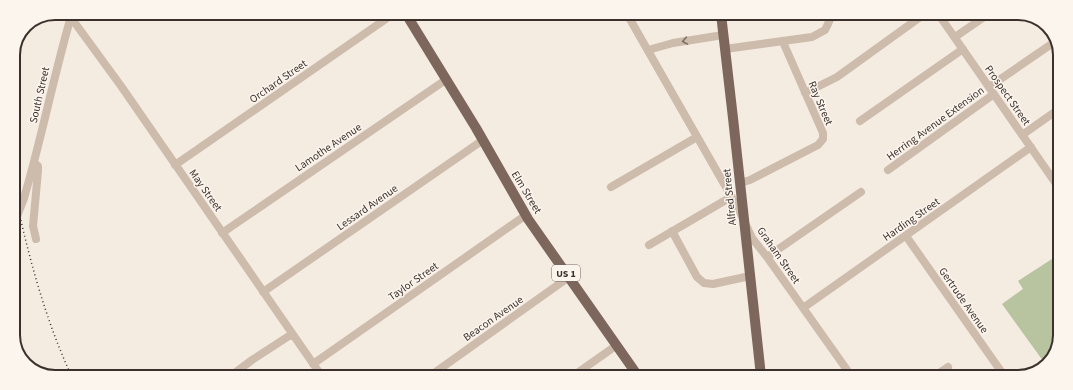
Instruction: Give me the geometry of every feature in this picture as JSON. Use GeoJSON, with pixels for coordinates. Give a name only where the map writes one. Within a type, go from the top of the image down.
{"type":"FeatureCollection","features":[{"type":"Feature","properties":{"kind":"main road","name":"Elm Street"},"geometry":{"type":"LineString","coordinates":[[410,20],[447,79],[526,215],[634,370]]}},
{"type":"Feature","properties":{"kind":"main road","name":"Alfred Street"},"geometry":{"type":"LineString","coordinates":[[722,20],[760,370]]}},
{"type":"Feature","properties":{"kind":"street","name":"South Street"},"geometry":{"type":"LineString","coordinates":[[20,208],[34,163],[58,62],[70,20]]}},
{"type":"Feature","properties":{"kind":"street","name":"May Street"},"geometry":{"type":"LineString","coordinates":[[73,20],[121,86],[317,370]]}},
{"type":"Feature","properties":{"kind":"street","name":"Orchard Street"},"geometry":{"type":"LineString","coordinates":[[175,165],[384,20]]}},
{"type":"Feature","properties":{"kind":"street","name":"Graham Street"},"geometry":{"type":"LineString","coordinates":[[630,20],[731,197],[752,238],[768,257],[847,370]]}},
{"type":"Feature","properties":{"kind":"street"},"geometry":{"type":"LineString","coordinates":[[725,49],[806,38],[821,33],[830,20]]}},
{"type":"Feature","properties":{"kind":"street"},"geometry":{"type":"LineString","coordinates":[[805,93],[837,77],[916,20]]}},
{"type":"Feature","properties":{"kind":"street","name":"Prospect Street"},"geometry":{"type":"LineString","coordinates":[[943,20],[1053,179]]}},
{"type":"Feature","properties":{"kind":"street"},"geometry":{"type":"LineString","coordinates":[[955,37],[980,20]]}},
{"type":"Feature","properties":{"kind":"street"},"geometry":{"type":"LineString","coordinates":[[648,50],[673,43],[723,35]]}},
{"type":"Feature","properties":{"kind":"street","name":"Ray Street"},"geometry":{"type":"LineString","coordinates":[[740,183],[750,180],[818,145],[822,141],[823,134],[783,42]]}},
{"type":"Feature","properties":{"kind":"street"},"geometry":{"type":"LineString","coordinates":[[989,86],[1051,44]]}},
{"type":"Feature","properties":{"kind":"street"},"geometry":{"type":"LineString","coordinates":[[860,121],[963,49]]}},
{"type":"Feature","properties":{"kind":"street","name":"Lamothe Avenue"},"geometry":{"type":"LineString","coordinates":[[222,233],[447,79]]}},
{"type":"Feature","properties":{"kind":"street","name":"Herring Avenue Extension"},"geometry":{"type":"LineString","coordinates":[[888,170],[994,94]]}},
{"type":"Feature","properties":{"kind":"street"},"geometry":{"type":"LineString","coordinates":[[1022,135],[1053,114]]}},
{"type":"Feature","properties":{"kind":"street"},"geometry":{"type":"LineString","coordinates":[[611,187],[697,138]]}},
{"type":"Feature","properties":{"kind":"street","name":"Lessard Avenue"},"geometry":{"type":"LineString","coordinates":[[264,292],[482,140]]}},
{"type":"Feature","properties":{"kind":"street","name":"Harding Street"},"geometry":{"type":"LineString","coordinates":[[803,308],[1031,147]]}},
{"type":"Feature","properties":{"kind":"street"},"geometry":{"type":"LineString","coordinates":[[34,163],[38,166],[33,226],[36,239]]}},
{"type":"Feature","properties":{"kind":"street"},"geometry":{"type":"LineString","coordinates":[[768,257],[861,192]]}},
{"type":"Feature","properties":{"kind":"street"},"geometry":{"type":"LineString","coordinates":[[648,245],[731,197]]}},
{"type":"Feature","properties":{"kind":"street","name":"Taylor Street"},"geometry":{"type":"LineString","coordinates":[[313,364],[526,215]]}},
{"type":"Feature","properties":{"kind":"street"},"geometry":{"type":"LineString","coordinates":[[672,231],[697,277],[704,284],[713,284],[750,276]]}},
{"type":"Feature","properties":{"kind":"street","name":"Gertrude Avenue"},"geometry":{"type":"LineString","coordinates":[[906,236],[1000,370]]}},
{"type":"Feature","properties":{"kind":"street","name":"Beacon Avenue"},"geometry":{"type":"LineString","coordinates":[[438,370],[569,277]]}},
{"type":"Feature","properties":{"kind":"street"},"geometry":{"type":"LineString","coordinates":[[239,370],[292,334]]}},
{"type":"Feature","properties":{"kind":"street"},"geometry":{"type":"LineString","coordinates":[[582,370],[617,345]]}},
{"type":"Feature","properties":{"kind":"street"},"geometry":{"type":"LineString","coordinates":[[944,370],[948,367]]}},
{"type":"Feature","properties":{"kind":"green space"},"geometry":{"type":"Polygon","coordinates":[[[1053,258],[1053,335],[1051,346],[1042,360],[1002,304],[1023,289],[1018,281],[1053,258]]]}},
{"type":"Feature","properties":{"kind":"railway"},"geometry":{"type":"LineString","coordinates":[[20,216],[44,305],[69,370]]}}]}
